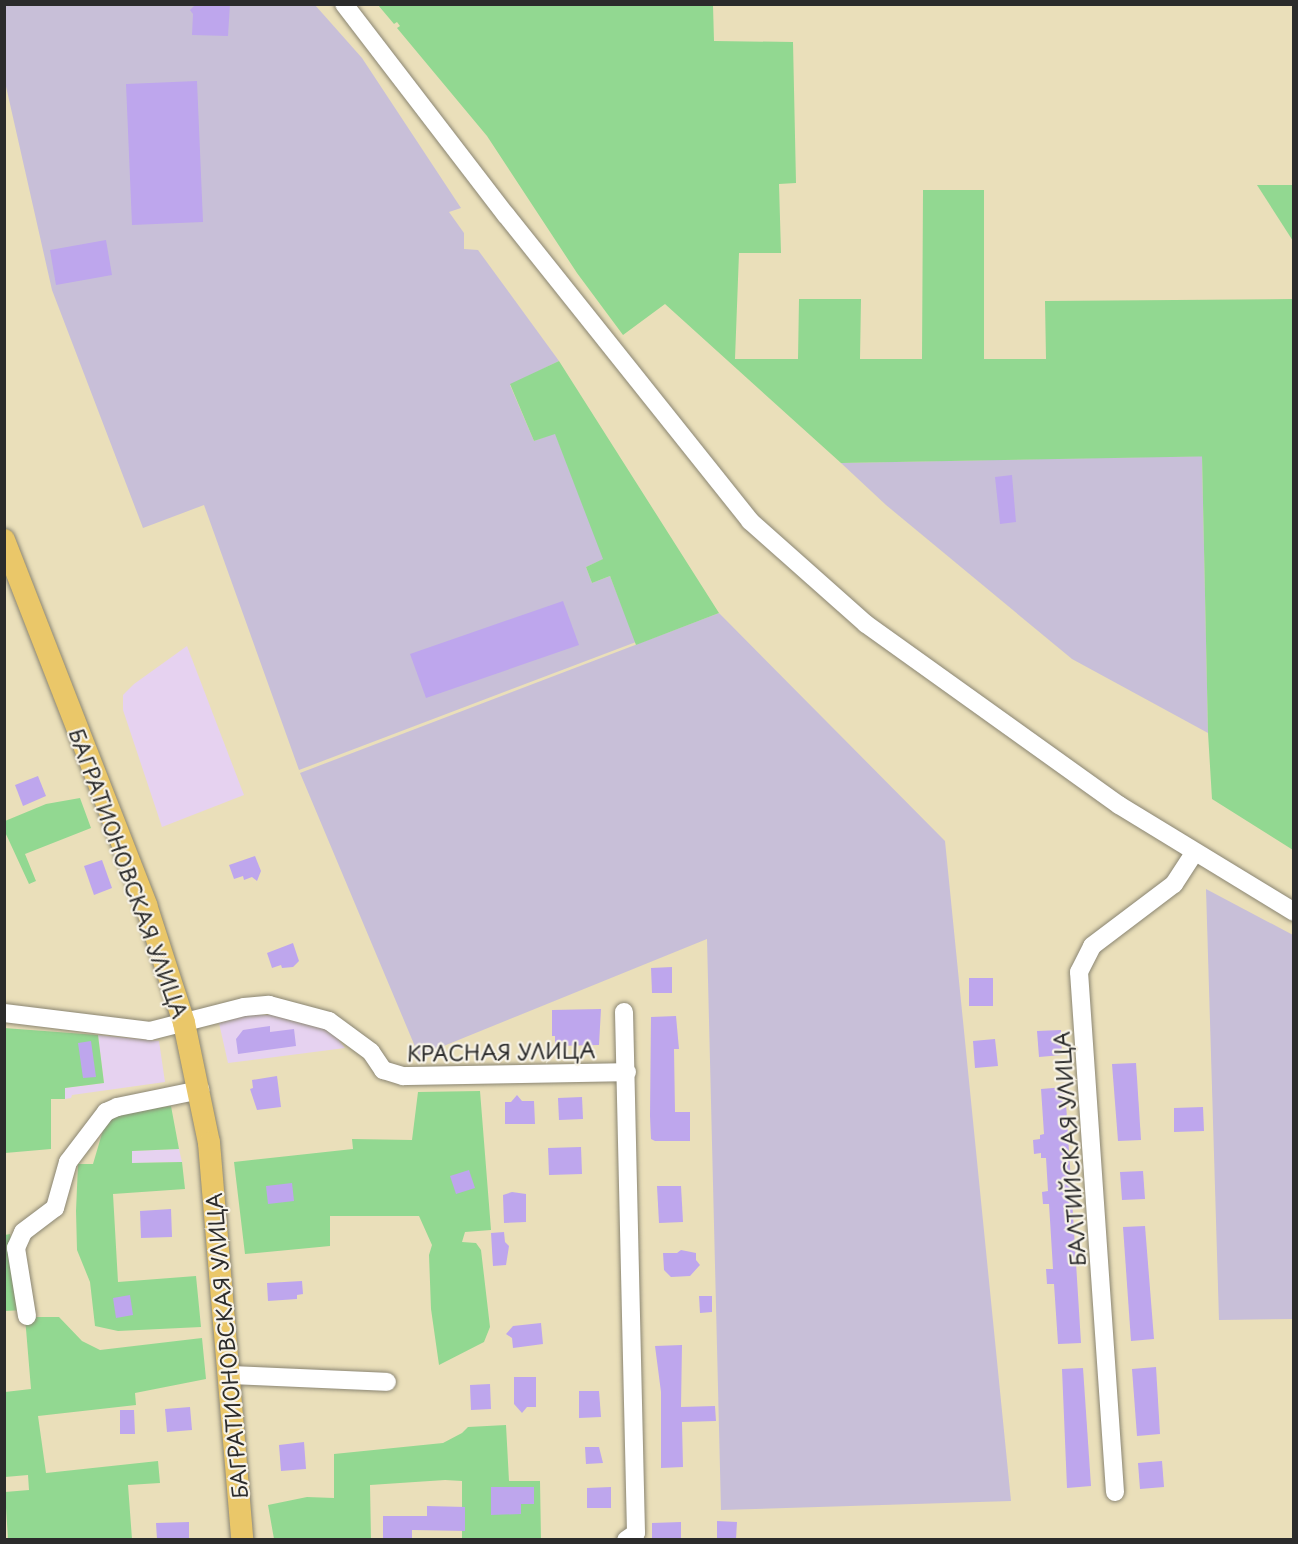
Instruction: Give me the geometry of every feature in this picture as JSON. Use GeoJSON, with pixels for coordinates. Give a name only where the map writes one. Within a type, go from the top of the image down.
{"type":"FeatureCollection","features":[{"type":"Feature","properties":{"kind":"main road","name":"БАГРАТИОНОВСКАЯ УЛИЦА"},"geometry":{"type":"LineString","coordinates":[[4,540],[146,904],[184,1023],[200,1090],[209,1143],[242,1539]]}},
{"type":"Feature","properties":{"kind":"street"},"geometry":{"type":"LineString","coordinates":[[344,4],[499,206],[750,521],[866,624],[1119,805],[1293,912]]}},
{"type":"Feature","properties":{"kind":"street","name":"БАЛТИЙСКАЯ УЛИЦА"},"geometry":{"type":"LineString","coordinates":[[1115,1492],[1079,972],[1092,946],[1174,884],[1195,852]]}},
{"type":"Feature","properties":{"kind":"street","name":"КРАСНАЯ УЛИЦА"},"geometry":{"type":"LineString","coordinates":[[4,1013],[150,1031],[244,1007],[269,1005],[291,1009],[329,1021],[371,1052],[383,1070],[403,1076],[627,1072]]}},
{"type":"Feature","properties":{"kind":"street","name":"КРАСНАЯ УЛИЦА"},"geometry":{"type":"LineString","coordinates":[[624,1012],[627,1072],[631,1536]]}},
{"type":"Feature","properties":{"kind":"street"},"geometry":{"type":"LineString","coordinates":[[27,1316],[16,1248],[23,1232],[55,1208],[69,1162],[106,1112],[117,1107],[200,1090]]}},
{"type":"Feature","properties":{"kind":"street"},"geometry":{"type":"LineString","coordinates":[[229,1376],[387,1382]]}},
{"type":"Feature","properties":{"kind":"shaded area"},"geometry":{"type":"Polygon","coordinates":[[[4,5],[315,5],[362,58],[461,208],[449,212],[464,233],[464,249],[478,250],[559,361],[510,385],[534,441],[555,433],[604,559],[586,567],[592,583],[610,576],[636,642],[299,770],[204,505],[143,528],[52,290],[5,82],[4,5]]]}},
{"type":"Feature","properties":{"kind":"shaded area"},"geometry":{"type":"Polygon","coordinates":[[[1202,456],[1208,733],[1072,659],[886,505],[841,463],[1202,456]]]}},
{"type":"Feature","properties":{"kind":"shaded area"},"geometry":{"type":"Polygon","coordinates":[[[719,613],[945,841],[1011,1501],[721,1510],[707,939],[419,1056],[300,773],[719,613]]]}},
{"type":"Feature","properties":{"kind":"shaded area"},"geometry":{"type":"Polygon","coordinates":[[[187,646],[244,795],[162,827],[123,710],[123,695],[134,684],[187,646]]]}},
{"type":"Feature","properties":{"kind":"shaded area"},"geometry":{"type":"Polygon","coordinates":[[[1206,889],[1293,935],[1293,1319],[1219,1320],[1206,889]]]}},
{"type":"Feature","properties":{"kind":"shaded area"},"geometry":{"type":"Polygon","coordinates":[[[246,1015],[279,1015],[330,1029],[345,1048],[228,1063],[219,1023],[246,1015]]]}},
{"type":"Feature","properties":{"kind":"shaded area"},"geometry":{"type":"Polygon","coordinates":[[[98,1035],[159,1041],[165,1082],[72,1095],[71,1098],[65,1099],[65,1088],[104,1083],[98,1035]]]}},
{"type":"Feature","properties":{"kind":"shaded area"},"geometry":{"type":"Polygon","coordinates":[[[179,1149],[182,1162],[132,1163],[132,1151],[179,1149]]]}},
{"type":"Feature","properties":{"kind":"green space"},"geometry":{"type":"Polygon","coordinates":[[[378,5],[713,5],[714,41],[793,42],[796,183],[779,184],[781,253],[739,253],[735,359],[798,359],[799,299],[861,299],[860,359],[922,359],[923,190],[984,190],[984,359],[1046,359],[1045,301],[1293,299],[1293,850],[1212,799],[1208,733],[1202,456],[841,463],[665,304],[623,335],[577,273],[487,136],[397,28],[400,26],[397,22],[394,24],[378,5]]]}},
{"type":"Feature","properties":{"kind":"green space"},"geometry":{"type":"Polygon","coordinates":[[[1257,185],[1293,185],[1293,241],[1257,185]]]}},
{"type":"Feature","properties":{"kind":"green space"},"geometry":{"type":"Polygon","coordinates":[[[559,361],[719,613],[636,645],[610,576],[592,583],[586,567],[603,559],[555,434],[534,441],[510,384],[559,361]]]}},
{"type":"Feature","properties":{"kind":"green space"},"geometry":{"type":"Polygon","coordinates":[[[80,798],[91,828],[25,854],[36,881],[29,884],[5,832],[5,821],[46,804],[80,798]]]}},
{"type":"Feature","properties":{"kind":"green space"},"geometry":{"type":"Polygon","coordinates":[[[4,1028],[98,1035],[104,1083],[65,1088],[65,1099],[51,1099],[51,1149],[5,1153],[4,1028]]]}},
{"type":"Feature","properties":{"kind":"green space"},"geometry":{"type":"Polygon","coordinates":[[[480,1091],[491,1230],[465,1232],[462,1242],[476,1243],[481,1250],[490,1327],[484,1342],[439,1365],[431,1309],[429,1255],[432,1245],[419,1216],[330,1216],[330,1246],[245,1254],[234,1162],[353,1149],[352,1139],[412,1140],[418,1092],[480,1091]]]}},
{"type":"Feature","properties":{"kind":"green space"},"geometry":{"type":"Polygon","coordinates":[[[171,1106],[179,1149],[132,1151],[132,1163],[182,1162],[185,1189],[113,1194],[118,1282],[196,1276],[201,1327],[118,1331],[95,1326],[90,1282],[77,1250],[78,1164],[93,1164],[108,1113],[171,1106]]]}},
{"type":"Feature","properties":{"kind":"green space"},"geometry":{"type":"Polygon","coordinates":[[[10,1234],[24,1310],[5,1311],[5,1235],[10,1234]]]}},
{"type":"Feature","properties":{"kind":"green space"},"geometry":{"type":"Polygon","coordinates":[[[25,1317],[59,1317],[82,1341],[100,1350],[202,1338],[206,1379],[135,1393],[136,1405],[38,1416],[46,1473],[158,1461],[160,1483],[128,1485],[132,1539],[8,1539],[5,1492],[29,1490],[28,1475],[5,1477],[5,1392],[31,1389],[25,1317]]]}},
{"type":"Feature","properties":{"kind":"green space"},"geometry":{"type":"Polygon","coordinates":[[[506,1425],[509,1481],[540,1481],[541,1539],[462,1539],[462,1481],[445,1480],[370,1485],[371,1539],[274,1539],[268,1505],[307,1497],[334,1498],[334,1454],[443,1443],[462,1433],[468,1427],[506,1425]]]}},
{"type":"Feature","properties":{"kind":"building"},"geometry":{"type":"Polygon","coordinates":[[[230,4],[228,36],[192,35],[193,14],[190,10],[195,5],[230,4]]]}},
{"type":"Feature","properties":{"kind":"building"},"geometry":{"type":"Polygon","coordinates":[[[197,81],[203,222],[132,225],[126,84],[197,81]]]}},
{"type":"Feature","properties":{"kind":"building"},"geometry":{"type":"Polygon","coordinates":[[[106,240],[112,275],[56,285],[50,250],[106,240]]]}},
{"type":"Feature","properties":{"kind":"building"},"geometry":{"type":"Polygon","coordinates":[[[1012,475],[1016,522],[1000,524],[995,477],[1012,475]]]}},
{"type":"Feature","properties":{"kind":"building"},"geometry":{"type":"Polygon","coordinates":[[[563,601],[579,645],[426,698],[410,654],[563,601]]]}},
{"type":"Feature","properties":{"kind":"building"},"geometry":{"type":"Polygon","coordinates":[[[38,776],[46,796],[23,806],[15,785],[38,776]]]}},
{"type":"Feature","properties":{"kind":"building"},"geometry":{"type":"Polygon","coordinates":[[[255,856],[261,871],[257,881],[252,877],[244,880],[243,876],[234,879],[229,865],[255,856]]]}},
{"type":"Feature","properties":{"kind":"building"},"geometry":{"type":"Polygon","coordinates":[[[102,860],[112,888],[94,895],[84,866],[102,860]]]}},
{"type":"Feature","properties":{"kind":"building"},"geometry":{"type":"Polygon","coordinates":[[[293,943],[299,961],[293,967],[282,968],[281,965],[272,968],[267,953],[293,943]]]}},
{"type":"Feature","properties":{"kind":"building"},"geometry":{"type":"Polygon","coordinates":[[[672,967],[672,993],[652,993],[651,968],[672,967]]]}},
{"type":"Feature","properties":{"kind":"building"},"geometry":{"type":"Polygon","coordinates":[[[969,978],[993,978],[993,1006],[969,1006],[969,978]]]}},
{"type":"Feature","properties":{"kind":"building"},"geometry":{"type":"Polygon","coordinates":[[[601,1009],[599,1045],[555,1046],[555,1036],[552,1036],[552,1010],[601,1009]]]}},
{"type":"Feature","properties":{"kind":"building"},"geometry":{"type":"Polygon","coordinates":[[[676,1016],[679,1049],[674,1049],[675,1112],[690,1112],[690,1141],[655,1141],[651,1139],[650,1116],[651,1017],[676,1016]]]}},
{"type":"Feature","properties":{"kind":"building"},"geometry":{"type":"Polygon","coordinates":[[[270,1026],[270,1032],[294,1029],[296,1046],[238,1054],[236,1039],[243,1030],[270,1026]]]}},
{"type":"Feature","properties":{"kind":"building"},"geometry":{"type":"Polygon","coordinates":[[[1061,1030],[1062,1055],[1039,1057],[1037,1031],[1061,1030]]]}},
{"type":"Feature","properties":{"kind":"building"},"geometry":{"type":"Polygon","coordinates":[[[995,1039],[998,1066],[975,1068],[973,1041],[995,1039]]]}},
{"type":"Feature","properties":{"kind":"building"},"geometry":{"type":"Polygon","coordinates":[[[91,1041],[96,1077],[83,1078],[78,1043],[91,1041]]]}},
{"type":"Feature","properties":{"kind":"building"},"geometry":{"type":"Polygon","coordinates":[[[1136,1063],[1141,1140],[1118,1141],[1112,1064],[1136,1063]]]}},
{"type":"Feature","properties":{"kind":"building"},"geometry":{"type":"Polygon","coordinates":[[[277,1076],[281,1107],[257,1110],[250,1089],[253,1088],[252,1080],[277,1076]]]}},
{"type":"Feature","properties":{"kind":"building"},"geometry":{"type":"Polygon","coordinates":[[[1065,1087],[1081,1343],[1058,1344],[1054,1284],[1047,1284],[1046,1269],[1053,1269],[1049,1204],[1043,1204],[1042,1192],[1048,1191],[1046,1158],[1041,1158],[1041,1153],[1034,1154],[1033,1140],[1040,1139],[1040,1135],[1044,1134],[1041,1089],[1065,1087]]]}},
{"type":"Feature","properties":{"kind":"building"},"geometry":{"type":"Polygon","coordinates":[[[517,1095],[522,1101],[534,1101],[535,1124],[505,1124],[505,1102],[511,1102],[517,1095]]]}},
{"type":"Feature","properties":{"kind":"building"},"geometry":{"type":"Polygon","coordinates":[[[582,1097],[583,1119],[559,1120],[558,1098],[582,1097]]]}},
{"type":"Feature","properties":{"kind":"building"},"geometry":{"type":"Polygon","coordinates":[[[1203,1107],[1204,1131],[1174,1132],[1174,1108],[1203,1107]]]}},
{"type":"Feature","properties":{"kind":"building"},"geometry":{"type":"Polygon","coordinates":[[[581,1147],[582,1174],[549,1175],[548,1148],[581,1147]]]}},
{"type":"Feature","properties":{"kind":"building"},"geometry":{"type":"Polygon","coordinates":[[[469,1170],[475,1188],[456,1194],[450,1176],[469,1170]]]}},
{"type":"Feature","properties":{"kind":"building"},"geometry":{"type":"Polygon","coordinates":[[[1143,1171],[1145,1199],[1122,1200],[1120,1172],[1143,1171]]]}},
{"type":"Feature","properties":{"kind":"building"},"geometry":{"type":"Polygon","coordinates":[[[292,1183],[294,1201],[268,1204],[266,1186],[292,1183]]]}},
{"type":"Feature","properties":{"kind":"building"},"geometry":{"type":"Polygon","coordinates":[[[657,1186],[681,1186],[683,1222],[659,1223],[657,1186]]]}},
{"type":"Feature","properties":{"kind":"building"},"geometry":{"type":"Polygon","coordinates":[[[512,1192],[526,1194],[526,1222],[504,1223],[503,1195],[512,1192]]]}},
{"type":"Feature","properties":{"kind":"building"},"geometry":{"type":"Polygon","coordinates":[[[171,1209],[172,1237],[141,1238],[140,1211],[171,1209]]]}},
{"type":"Feature","properties":{"kind":"building"},"geometry":{"type":"Polygon","coordinates":[[[1145,1226],[1154,1339],[1131,1341],[1123,1227],[1145,1226]]]}},
{"type":"Feature","properties":{"kind":"building"},"geometry":{"type":"Polygon","coordinates":[[[504,1232],[505,1242],[509,1246],[506,1265],[493,1266],[491,1233],[504,1232]]]}},
{"type":"Feature","properties":{"kind":"building"},"geometry":{"type":"Polygon","coordinates":[[[681,1250],[696,1253],[696,1260],[700,1265],[690,1276],[671,1277],[664,1270],[663,1253],[677,1253],[681,1250]]]}},
{"type":"Feature","properties":{"kind":"building"},"geometry":{"type":"Polygon","coordinates":[[[302,1281],[303,1294],[297,1295],[297,1299],[268,1301],[267,1283],[302,1281]]]}},
{"type":"Feature","properties":{"kind":"building"},"geometry":{"type":"Polygon","coordinates":[[[130,1295],[133,1315],[116,1318],[113,1298],[130,1295]]]}},
{"type":"Feature","properties":{"kind":"building"},"geometry":{"type":"Polygon","coordinates":[[[699,1296],[712,1296],[712,1312],[700,1313],[699,1296]]]}},
{"type":"Feature","properties":{"kind":"building"},"geometry":{"type":"Polygon","coordinates":[[[541,1323],[543,1344],[513,1348],[512,1338],[506,1334],[513,1326],[541,1323]]]}},
{"type":"Feature","properties":{"kind":"building"},"geometry":{"type":"Polygon","coordinates":[[[682,1345],[681,1407],[715,1406],[716,1421],[682,1422],[683,1467],[661,1468],[661,1392],[655,1346],[682,1345]]]}},
{"type":"Feature","properties":{"kind":"building"},"geometry":{"type":"Polygon","coordinates":[[[1156,1367],[1160,1434],[1137,1436],[1132,1369],[1156,1367]]]}},
{"type":"Feature","properties":{"kind":"building"},"geometry":{"type":"Polygon","coordinates":[[[1083,1368],[1091,1486],[1067,1488],[1062,1369],[1083,1368]]]}},
{"type":"Feature","properties":{"kind":"building"},"geometry":{"type":"Polygon","coordinates":[[[514,1377],[536,1377],[536,1407],[527,1407],[522,1413],[514,1404],[514,1377]]]}},
{"type":"Feature","properties":{"kind":"building"},"geometry":{"type":"Polygon","coordinates":[[[490,1384],[491,1409],[471,1410],[470,1385],[490,1384]]]}},
{"type":"Feature","properties":{"kind":"building"},"geometry":{"type":"Polygon","coordinates":[[[579,1391],[599,1391],[601,1417],[579,1418],[579,1391]]]}},
{"type":"Feature","properties":{"kind":"building"},"geometry":{"type":"Polygon","coordinates":[[[190,1407],[192,1430],[167,1432],[165,1409],[190,1407]]]}},
{"type":"Feature","properties":{"kind":"building"},"geometry":{"type":"Polygon","coordinates":[[[120,1410],[134,1410],[135,1434],[120,1434],[120,1410]]]}},
{"type":"Feature","properties":{"kind":"building"},"geometry":{"type":"Polygon","coordinates":[[[304,1442],[306,1469],[281,1471],[279,1445],[304,1442]]]}},
{"type":"Feature","properties":{"kind":"building"},"geometry":{"type":"Polygon","coordinates":[[[585,1447],[599,1447],[603,1463],[586,1464],[585,1447]]]}},
{"type":"Feature","properties":{"kind":"building"},"geometry":{"type":"Polygon","coordinates":[[[1162,1461],[1164,1487],[1140,1489],[1138,1463],[1162,1461]]]}},
{"type":"Feature","properties":{"kind":"building"},"geometry":{"type":"Polygon","coordinates":[[[491,1487],[534,1487],[534,1504],[521,1504],[521,1514],[491,1515],[491,1487]]]}},
{"type":"Feature","properties":{"kind":"building"},"geometry":{"type":"Polygon","coordinates":[[[611,1487],[611,1508],[587,1508],[587,1488],[611,1487]]]}},
{"type":"Feature","properties":{"kind":"building"},"geometry":{"type":"Polygon","coordinates":[[[427,1506],[465,1507],[465,1531],[412,1530],[412,1539],[383,1538],[383,1516],[427,1516],[427,1506]]]}},
{"type":"Feature","properties":{"kind":"building"},"geometry":{"type":"Polygon","coordinates":[[[717,1521],[737,1522],[736,1539],[717,1539],[717,1521]]]}},
{"type":"Feature","properties":{"kind":"building"},"geometry":{"type":"Polygon","coordinates":[[[189,1522],[189,1539],[157,1539],[156,1523],[189,1522]]]}},
{"type":"Feature","properties":{"kind":"building"},"geometry":{"type":"Polygon","coordinates":[[[681,1522],[681,1539],[652,1539],[652,1523],[681,1522]]]}}]}
